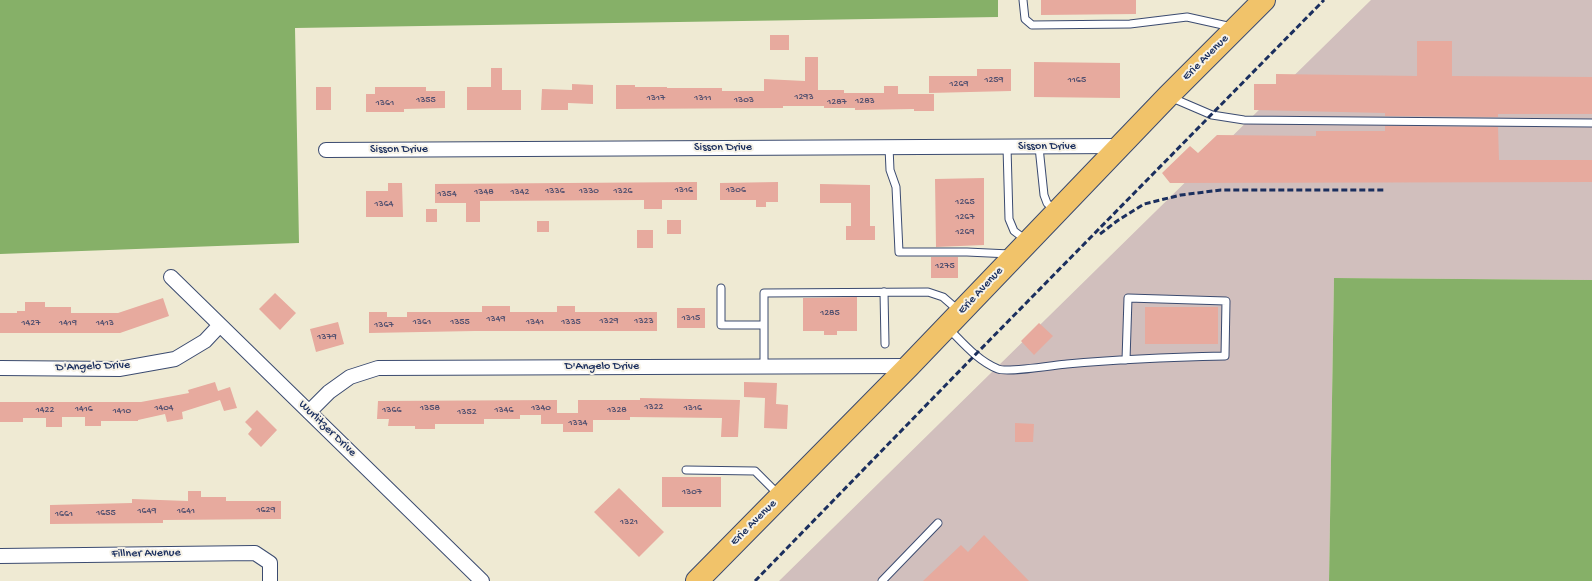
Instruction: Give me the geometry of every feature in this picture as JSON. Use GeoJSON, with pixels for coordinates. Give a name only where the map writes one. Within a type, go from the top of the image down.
{"type":"FeatureCollection","features":[{"type":"Feature","properties":{"kind":"main road","name":"Erie Avenue"},"geometry":{"type":"LineString","coordinates":[[697,581],[954,320],[1168,96],[1264,0]]}},
{"type":"Feature","properties":{"kind":"street","name":"Sisson Drive"},"geometry":{"type":"LineString","coordinates":[[326,150],[1120,146]]}},
{"type":"Feature","properties":{"kind":"street","name":"Wurlitzer Drive"},"geometry":{"type":"LineString","coordinates":[[171,276],[482,581]]}},
{"type":"Feature","properties":{"kind":"street","name":"D'Angelo Drive"},"geometry":{"type":"LineString","coordinates":[[0,368],[119,369],[175,359],[205,341],[220,324]]}},
{"type":"Feature","properties":{"kind":"street","name":"D'Angelo Drive"},"geometry":{"type":"LineString","coordinates":[[309,412],[329,392],[350,377],[378,368],[909,366]]}},
{"type":"Feature","properties":{"kind":"street","name":"Fillner Avenue"},"geometry":{"type":"LineString","coordinates":[[0,556],[255,553],[270,563],[270,581]]}},
{"type":"Feature","properties":{"kind":"lane"},"geometry":{"type":"LineString","coordinates":[[1024,0],[1025,19],[1032,25],[1130,24],[1187,17],[1236,28]]}},
{"type":"Feature","properties":{"kind":"lane"},"geometry":{"type":"LineString","coordinates":[[1168,96],[1212,115],[1244,120],[1592,123]]}},
{"type":"Feature","properties":{"kind":"lane"},"geometry":{"type":"LineString","coordinates":[[889,147],[890,170],[896,187],[899,252],[967,252],[1022,248],[1009,219],[1007,147]]}},
{"type":"Feature","properties":{"kind":"lane"},"geometry":{"type":"LineString","coordinates":[[1039,147],[1044,195],[1047,203],[1056,213]]}},
{"type":"Feature","properties":{"kind":"lane"},"geometry":{"type":"LineString","coordinates":[[721,288],[721,325],[764,324]]}},
{"type":"Feature","properties":{"kind":"lane"},"geometry":{"type":"LineString","coordinates":[[884,292],[885,344]]}},
{"type":"Feature","properties":{"kind":"lane"},"geometry":{"type":"LineString","coordinates":[[764,367],[764,293],[928,292],[943,297],[954,320],[975,355],[999,370],[1126,360],[1225,356],[1226,301],[1128,298],[1126,360]]}},
{"type":"Feature","properties":{"kind":"lane"},"geometry":{"type":"LineString","coordinates":[[686,470],[755,471],[780,497]]}},
{"type":"Feature","properties":{"kind":"lane"},"geometry":{"type":"LineString","coordinates":[[882,581],[938,523]]}},
{"type":"Feature","properties":{"kind":"shaded area"},"geometry":{"type":"Polygon","coordinates":[[[1371,0],[1592,0],[1592,280],[1334,278],[1329,581],[779,581],[1371,0]]]}},
{"type":"Feature","properties":{"kind":"green space"},"geometry":{"type":"Polygon","coordinates":[[[0,0],[998,0],[998,17],[295,28],[299,243],[0,254],[0,0]]]}},
{"type":"Feature","properties":{"kind":"green space"},"geometry":{"type":"Polygon","coordinates":[[[1334,278],[1592,280],[1592,581],[1329,581],[1334,278]]]}},
{"type":"Feature","properties":{"kind":"building"},"geometry":{"type":"Polygon","coordinates":[[[1041,0],[1136,0],[1136,14],[1041,15],[1041,0]]]}},
{"type":"Feature","properties":{"kind":"building"},"geometry":{"type":"Polygon","coordinates":[[[770,35],[789,35],[789,50],[770,50],[770,35]]]}},
{"type":"Feature","properties":{"kind":"building"},"geometry":{"type":"Polygon","coordinates":[[[1417,41],[1452,41],[1452,76],[1592,77],[1592,114],[1498,114],[1498,117],[1385,116],[1385,113],[1254,110],[1254,84],[1276,84],[1276,74],[1417,76],[1417,41]]]}},
{"type":"Feature","properties":{"kind":"building"},"geometry":{"type":"Polygon","coordinates":[[[805,57],[818,57],[818,90],[844,90],[844,93],[884,93],[884,86],[898,86],[898,94],[934,94],[934,111],[914,111],[914,109],[855,110],[855,108],[824,108],[824,106],[783,106],[783,108],[616,109],[616,85],[667,88],[722,88],[722,91],[764,91],[764,79],[805,81],[805,57]]]}},
{"type":"Feature","properties":{"kind":"building"},"geometry":{"type":"Polygon","coordinates":[[[1034,62],[1120,63],[1120,98],[1034,97],[1034,62]]]}},
{"type":"Feature","properties":{"kind":"building"},"geometry":{"type":"Polygon","coordinates":[[[491,68],[502,68],[502,90],[521,90],[521,110],[467,110],[467,87],[491,87],[491,68]]]}},
{"type":"Feature","properties":{"kind":"building"},"geometry":{"type":"Polygon","coordinates":[[[977,69],[1011,69],[1011,91],[929,93],[929,76],[977,76],[977,69]]]}},
{"type":"Feature","properties":{"kind":"building"},"geometry":{"type":"Polygon","coordinates":[[[572,84],[593,85],[593,104],[568,103],[568,110],[541,110],[542,89],[572,90],[572,84]]]}},
{"type":"Feature","properties":{"kind":"building"},"geometry":{"type":"Polygon","coordinates":[[[316,87],[331,87],[331,110],[316,110],[316,87]]]}},
{"type":"Feature","properties":{"kind":"building"},"geometry":{"type":"Polygon","coordinates":[[[375,87],[426,87],[426,91],[445,91],[445,108],[404,109],[404,112],[366,112],[366,94],[375,94],[375,87]]]}},
{"type":"Feature","properties":{"kind":"building"},"geometry":{"type":"Polygon","coordinates":[[[1385,126],[1498,127],[1499,160],[1592,160],[1592,182],[1170,183],[1162,173],[1190,146],[1198,153],[1217,135],[1316,136],[1316,131],[1385,131],[1385,126]]]}},
{"type":"Feature","properties":{"kind":"building"},"geometry":{"type":"Polygon","coordinates":[[[984,178],[984,245],[936,247],[935,179],[984,178]]]}},
{"type":"Feature","properties":{"kind":"building"},"geometry":{"type":"Polygon","coordinates":[[[697,182],[697,200],[662,200],[662,209],[644,209],[644,200],[480,201],[480,222],[466,222],[466,203],[435,203],[435,184],[697,182]]]}},
{"type":"Feature","properties":{"kind":"building"},"geometry":{"type":"Polygon","coordinates":[[[778,182],[778,202],[766,202],[766,207],[756,207],[756,200],[720,200],[720,183],[778,182]]]}},
{"type":"Feature","properties":{"kind":"building"},"geometry":{"type":"Polygon","coordinates":[[[388,183],[402,183],[403,217],[366,217],[366,191],[388,191],[388,183]]]}},
{"type":"Feature","properties":{"kind":"building"},"geometry":{"type":"Polygon","coordinates":[[[820,184],[870,185],[870,226],[875,226],[875,240],[846,240],[846,226],[851,226],[851,203],[820,203],[820,184]]]}},
{"type":"Feature","properties":{"kind":"building"},"geometry":{"type":"Polygon","coordinates":[[[426,209],[437,209],[437,222],[426,222],[426,209]]]}},
{"type":"Feature","properties":{"kind":"building"},"geometry":{"type":"Polygon","coordinates":[[[667,220],[681,220],[681,234],[667,234],[667,220]]]}},
{"type":"Feature","properties":{"kind":"building"},"geometry":{"type":"Polygon","coordinates":[[[537,221],[549,221],[549,232],[537,232],[537,221]]]}},
{"type":"Feature","properties":{"kind":"building"},"geometry":{"type":"Polygon","coordinates":[[[637,230],[653,230],[653,248],[637,248],[637,230]]]}},
{"type":"Feature","properties":{"kind":"building"},"geometry":{"type":"Polygon","coordinates":[[[931,257],[958,257],[958,278],[931,278],[931,257]]]}},
{"type":"Feature","properties":{"kind":"building"},"geometry":{"type":"Polygon","coordinates":[[[275,293],[296,313],[280,330],[259,309],[275,293]]]}},
{"type":"Feature","properties":{"kind":"building"},"geometry":{"type":"Polygon","coordinates":[[[857,297],[857,331],[837,331],[837,335],[824,335],[824,331],[803,331],[803,298],[857,297]]]}},
{"type":"Feature","properties":{"kind":"building"},"geometry":{"type":"Polygon","coordinates":[[[163,298],[169,316],[120,333],[0,333],[0,313],[17,313],[17,311],[25,311],[25,302],[45,302],[45,307],[71,307],[71,313],[118,313],[163,298]]]}},
{"type":"Feature","properties":{"kind":"building"},"geometry":{"type":"Polygon","coordinates":[[[482,306],[510,306],[510,312],[557,312],[557,306],[575,306],[575,312],[657,312],[657,331],[475,331],[369,333],[369,312],[387,312],[387,317],[407,317],[407,312],[482,312],[482,306]]]}},
{"type":"Feature","properties":{"kind":"building"},"geometry":{"type":"Polygon","coordinates":[[[1145,307],[1218,307],[1218,344],[1145,344],[1145,307]]]}},
{"type":"Feature","properties":{"kind":"building"},"geometry":{"type":"Polygon","coordinates":[[[677,308],[705,308],[705,328],[677,328],[677,308]]]}},
{"type":"Feature","properties":{"kind":"building"},"geometry":{"type":"Polygon","coordinates":[[[338,322],[344,344],[316,352],[310,329],[338,322]]]}},
{"type":"Feature","properties":{"kind":"building"},"geometry":{"type":"Polygon","coordinates":[[[1039,323],[1053,336],[1034,355],[1021,341],[1039,323]]]}},
{"type":"Feature","properties":{"kind":"building"},"geometry":{"type":"Polygon","coordinates":[[[215,382],[218,391],[230,387],[237,408],[224,411],[220,400],[182,412],[183,419],[167,422],[165,414],[138,421],[101,421],[101,426],[85,426],[85,417],[62,417],[62,427],[46,427],[46,418],[23,418],[23,422],[0,422],[0,402],[141,402],[189,393],[188,390],[215,382]]]}},
{"type":"Feature","properties":{"kind":"building"},"geometry":{"type":"Polygon","coordinates":[[[744,382],[777,383],[776,404],[788,405],[787,429],[764,428],[765,398],[744,397],[744,382]]]}},
{"type":"Feature","properties":{"kind":"building"},"geometry":{"type":"Polygon","coordinates":[[[640,398],[740,400],[738,437],[721,437],[722,418],[630,417],[630,420],[593,420],[593,432],[563,432],[563,424],[541,424],[541,415],[520,415],[520,419],[484,419],[484,424],[435,424],[435,429],[415,429],[415,426],[388,426],[389,419],[377,419],[378,401],[557,400],[557,413],[578,413],[578,400],[640,400],[640,398]]]}},
{"type":"Feature","properties":{"kind":"building"},"geometry":{"type":"Polygon","coordinates":[[[257,410],[277,430],[261,447],[248,434],[252,429],[245,422],[257,410]]]}},
{"type":"Feature","properties":{"kind":"building"},"geometry":{"type":"Polygon","coordinates":[[[1015,423],[1034,424],[1033,442],[1015,442],[1015,423]]]}},
{"type":"Feature","properties":{"kind":"building"},"geometry":{"type":"Polygon","coordinates":[[[662,477],[721,477],[721,507],[662,507],[662,477]]]}},
{"type":"Feature","properties":{"kind":"building"},"geometry":{"type":"Polygon","coordinates":[[[619,488],[664,532],[639,557],[594,512],[619,488]]]}},
{"type":"Feature","properties":{"kind":"building"},"geometry":{"type":"Polygon","coordinates":[[[188,491],[201,491],[201,497],[226,497],[226,501],[281,501],[281,519],[163,520],[163,523],[50,524],[50,505],[132,503],[132,499],[188,501],[188,491]]]}},
{"type":"Feature","properties":{"kind":"building"},"geometry":{"type":"Polygon","coordinates":[[[984,535],[1029,581],[923,581],[961,545],[968,552],[984,535]]]}},
{"type":"Feature","properties":{"kind":"railway"},"geometry":{"type":"LineString","coordinates":[[755,581],[1324,0]]}},
{"type":"Feature","properties":{"kind":"railway"},"geometry":{"type":"LineString","coordinates":[[1100,234],[1144,204],[1181,195],[1221,190],[1386,190]]}}]}
